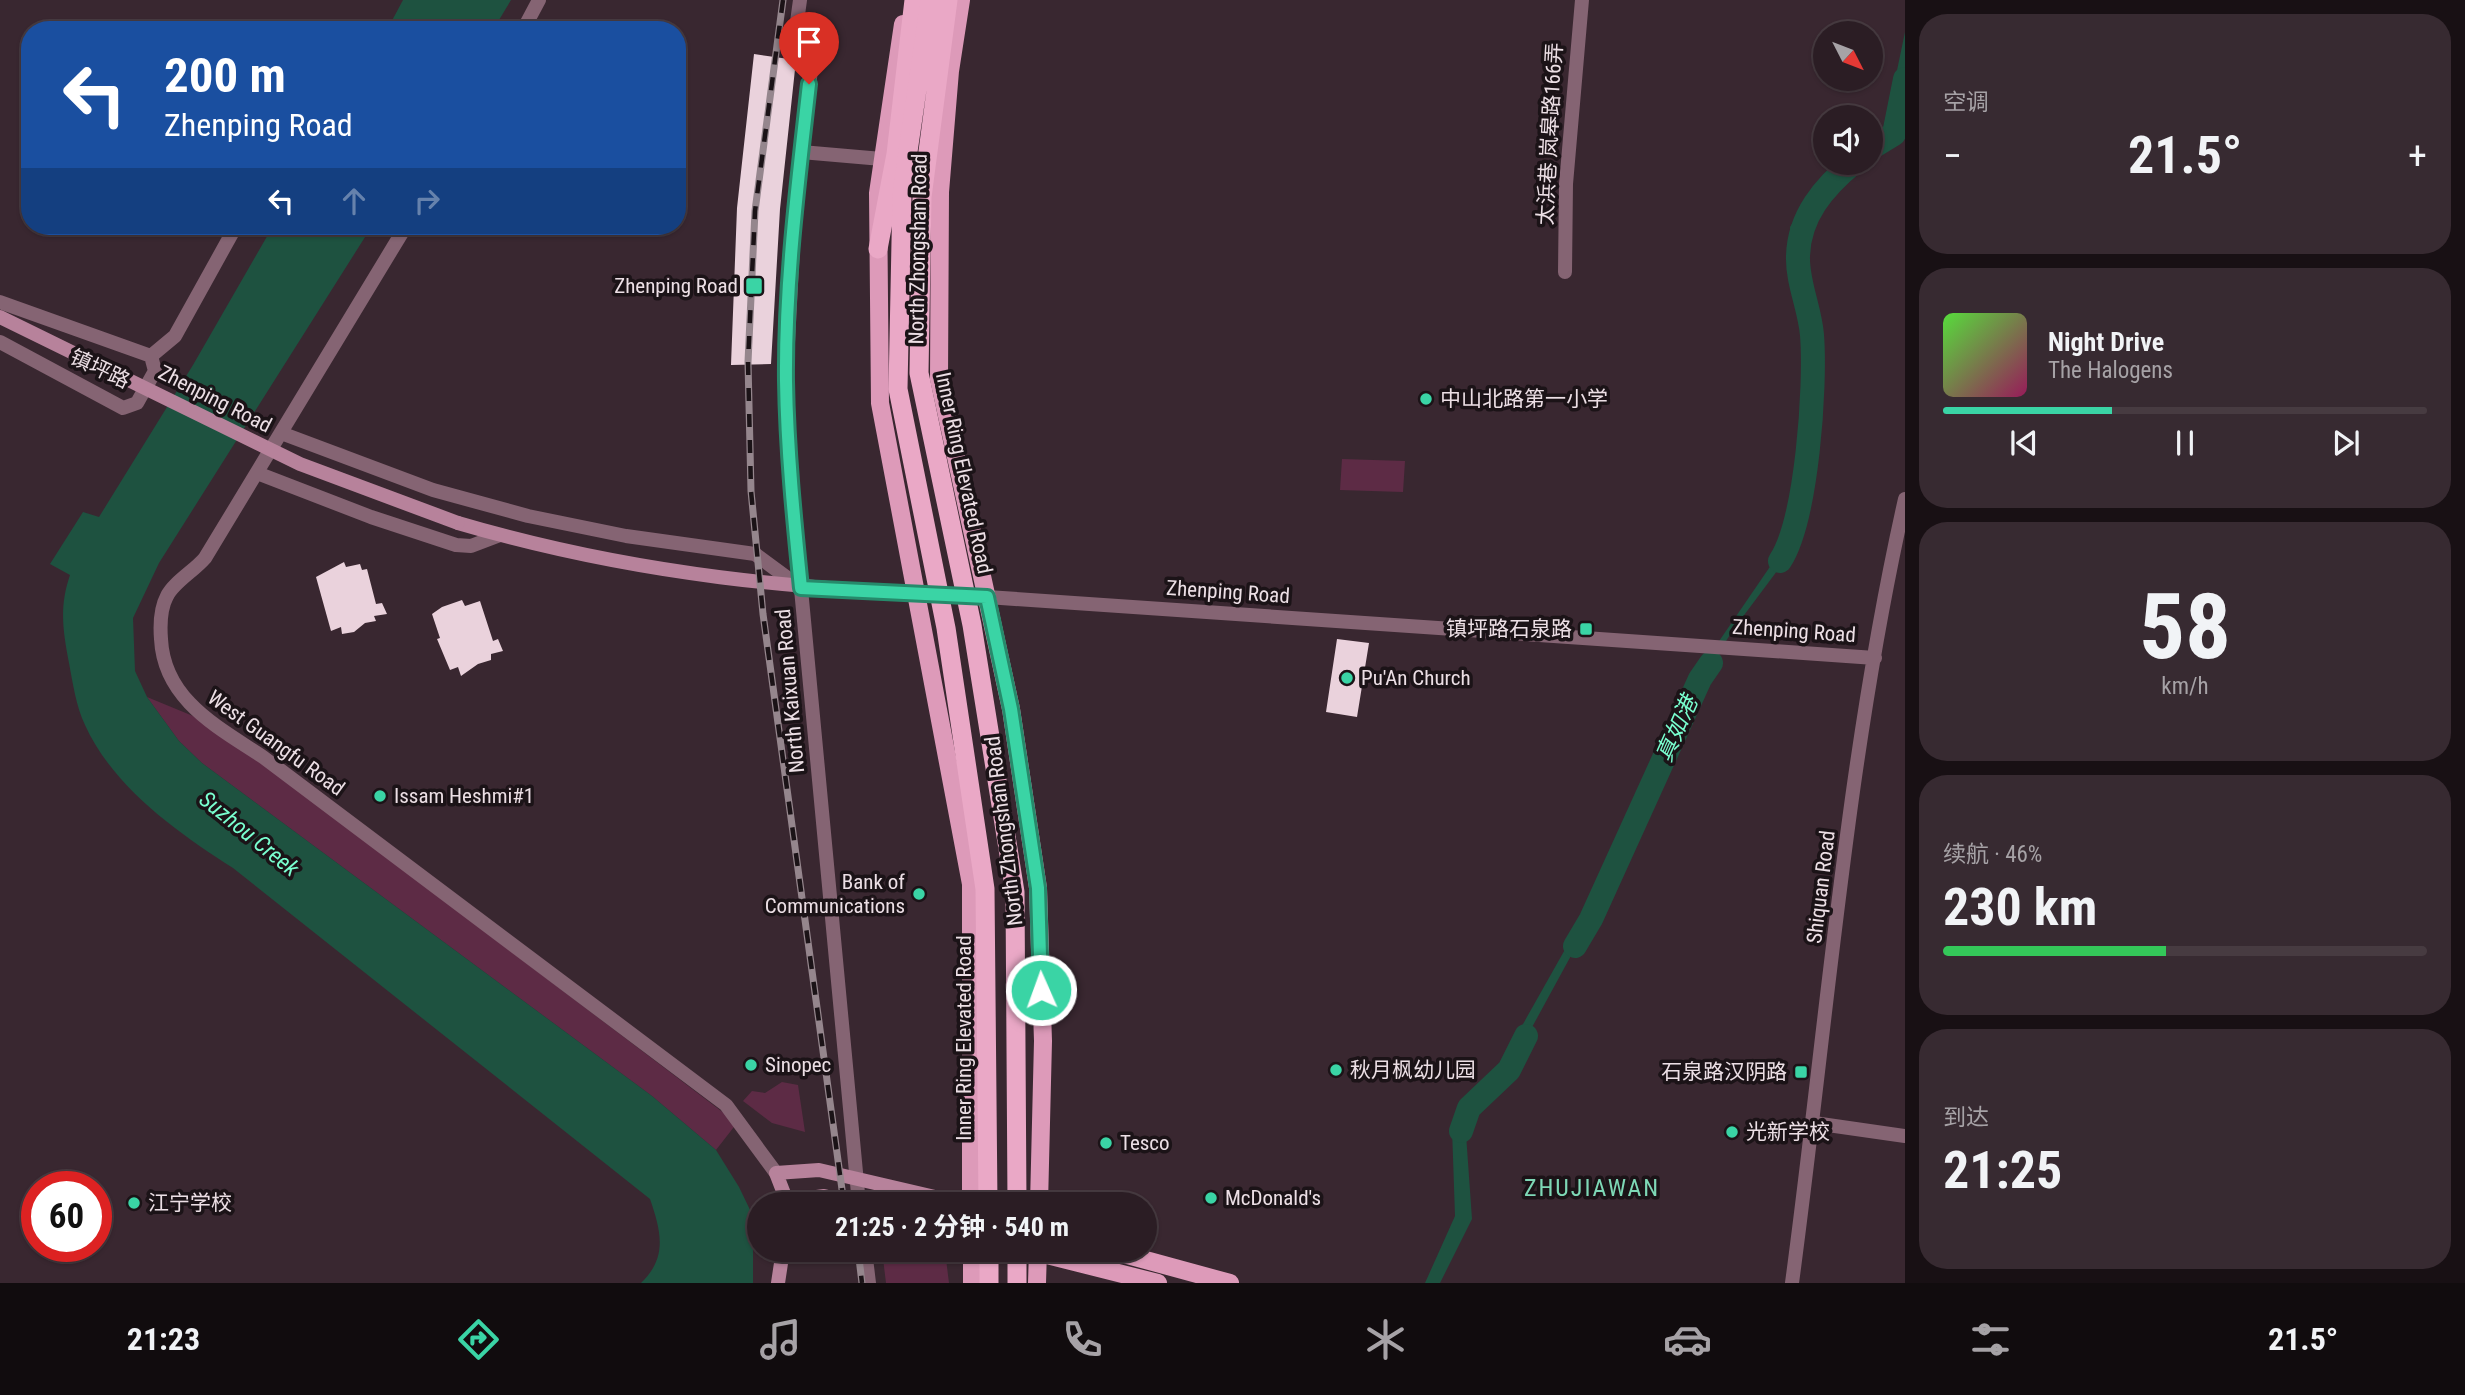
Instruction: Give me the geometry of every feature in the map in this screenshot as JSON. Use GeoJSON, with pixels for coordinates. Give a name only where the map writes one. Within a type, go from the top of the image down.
{"type":"FeatureCollection","features":[{"type":"Feature","properties":{"kind":"highway"},"geometry":{"type":"LineString","coordinates":[[878,249],[889,157],[914,0]]}},
{"type":"Feature","properties":{"kind":"highway","name":"Inner Ring Elevated Road"},"geometry":{"type":"LineString","coordinates":[[930,0],[902,193],[898,389],[946,628],[985,890],[988,1192]]}},
{"type":"Feature","properties":{"kind":"highway","name":"Inner Ring Elevated Road"},"geometry":{"type":"LineString","coordinates":[[948,0],[922,197],[919,373],[972,625],[1014,892],[1017,1192]]}},
{"type":"Feature","properties":{"kind":"highway"},"geometry":{"type":"LineString","coordinates":[[989,1262],[989,1283]]}},
{"type":"Feature","properties":{"kind":"highway"},"geometry":{"type":"LineString","coordinates":[[1017,1262],[1017,1283]]}},
{"type":"Feature","properties":{"kind":"main road","name":"North Zhongshan Road"},"geometry":{"type":"LineString","coordinates":[[889,157],[894,72],[908,0]]}},
{"type":"Feature","properties":{"kind":"main road","name":"North Zhongshan Road"},"geometry":{"type":"LineString","coordinates":[[961,0],[950,71],[940,192],[939,379],[1011,709],[1038,888],[1043,1041],[1039,1192]]}},
{"type":"Feature","properties":{"kind":"main road","name":"North Zhongshan Road"},"geometry":{"type":"LineString","coordinates":[[878,249],[880,403],[971,884],[971,1192]]}},
{"type":"Feature","properties":{"kind":"main road","name":"Zhenping Road"},"geometry":{"type":"LineString","coordinates":[[0,317],[300,464],[458,523],[500,535],[622,564],[801,588],[987,597]]}},
{"type":"Feature","properties":{"kind":"main road"},"geometry":{"type":"LineString","coordinates":[[776,1173],[818,1170],[917,1192]]}},
{"type":"Feature","properties":{"kind":"main road","name":"West Guangfu Road"},"geometry":{"type":"LineString","coordinates":[[776,1173],[784,1192]]}},
{"type":"Feature","properties":{"kind":"main road"},"geometry":{"type":"LineString","coordinates":[[778,1283],[781,1262]]}},
{"type":"Feature","properties":{"kind":"main road"},"geometry":{"type":"LineString","coordinates":[[971,1262],[972,1283]]}},
{"type":"Feature","properties":{"kind":"main road"},"geometry":{"type":"LineString","coordinates":[[1035,1262],[1037,1283]]}},
{"type":"Feature","properties":{"kind":"main road"},"geometry":{"type":"LineString","coordinates":[[1079,1262],[1158,1283]]}},
{"type":"Feature","properties":{"kind":"main road"},"geometry":{"type":"LineString","coordinates":[[1153,1262],[1230,1283]]}},
{"type":"Feature","properties":{"kind":"street"},"geometry":{"type":"LineString","coordinates":[[528,21],[540,0]]}},
{"type":"Feature","properties":{"kind":"street","name":"North Kaixuan Road"},"geometry":{"type":"LineString","coordinates":[[800,0],[794,44],[812,61],[795,209],[786,380],[793,504],[858,1192]]}},
{"type":"Feature","properties":{"kind":"street","name":"太浜巷 岚皋路166弄"},"geometry":{"type":"LineString","coordinates":[[1564,272],[1566,184],[1582,0]]}},
{"type":"Feature","properties":{"kind":"street"},"geometry":{"type":"LineString","coordinates":[[801,152],[889,157]]}},
{"type":"Feature","properties":{"kind":"street","name":"Zhenping Road"},"geometry":{"type":"LineString","coordinates":[[0,302],[151,356],[175,336],[231,235]]}},
{"type":"Feature","properties":{"kind":"street","name":"West Guangfu Road"},"geometry":{"type":"LineString","coordinates":[[401,235],[205,558],[167,596],[160,623],[166,670],[178,692],[209,722],[263,757],[726,1105],[776,1173]]}},
{"type":"Feature","properties":{"kind":"street","name":"镇坪路"},"geometry":{"type":"LineString","coordinates":[[0,342],[123,408],[137,403],[155,371],[151,356]]}},
{"type":"Feature","properties":{"kind":"street"},"geometry":{"type":"LineString","coordinates":[[281,433],[433,490],[528,516],[626,536],[755,554],[801,588]]}},
{"type":"Feature","properties":{"kind":"street"},"geometry":{"type":"LineString","coordinates":[[257,473],[371,517],[456,545],[471,546],[500,535]]}},
{"type":"Feature","properties":{"kind":"street","name":"Shiquan Road"},"geometry":{"type":"LineString","coordinates":[[1792,1283],[1842,884],[1875,657],[1905,499]]}},
{"type":"Feature","properties":{"kind":"street","name":"Zhenping Road"},"geometry":{"type":"LineString","coordinates":[[987,597],[1875,657]]}},
{"type":"Feature","properties":{"kind":"street"},"geometry":{"type":"LineString","coordinates":[[1814,1123],[1905,1136]]}},
{"type":"Feature","properties":{"kind":"street"},"geometry":{"type":"LineString","coordinates":[[866,1262],[869,1283]]}},
{"type":"Feature","properties":{"kind":"shaded area"},"geometry":{"type":"Polygon","coordinates":[[[1342,459],[1405,461],[1403,492],[1340,490],[1342,459]]]}},
{"type":"Feature","properties":{"kind":"shaded area"},"geometry":{"type":"Polygon","coordinates":[[[147,697],[210,723],[737,1123],[716,1150],[652,1096],[202,763],[179,741],[147,697]]]}},
{"type":"Feature","properties":{"kind":"shaded area"},"geometry":{"type":"Polygon","coordinates":[[[782,1082],[798,1085],[805,1132],[772,1123],[743,1101],[752,1091],[765,1093],[782,1082]]]}},
{"type":"Feature","properties":{"kind":"shaded area"},"geometry":{"type":"Polygon","coordinates":[[[883,1262],[946,1262],[949,1283],[886,1283],[883,1262]]]}},
{"type":"Feature","properties":{"kind":"water"},"geometry":{"type":"Polygon","coordinates":[[[403,0],[511,0],[498,21],[392,21],[403,0]]]}},
{"type":"Feature","properties":{"kind":"water"},"geometry":{"type":"Polygon","coordinates":[[[1905,32],[1905,79],[1894,134],[1883,143],[1905,32]]]}},
{"type":"Feature","properties":{"kind":"water"},"geometry":{"type":"Polygon","coordinates":[[[1827,175],[1841,175],[1829,184],[1798,230],[1816,418],[1805,500],[1792,551],[1733,630],[1695,690],[1591,919],[1512,1064],[1476,1102],[1466,1134],[1472,1219],[1440,1283],[1425,1283],[1455,1216],[1452,1128],[1462,1102],[1501,1063],[1585,914],[1687,688],[1791,536],[1801,499],[1810,418],[1804,394],[1801,321],[1792,275],[1790,227],[1821,180],[1827,175]]]}},
{"type":"Feature","properties":{"kind":"water","name":"Suzhou Creek"},"geometry":{"type":"Polygon","coordinates":[[[268,235],[366,235],[159,563],[133,618],[135,671],[147,697],[179,741],[202,763],[652,1096],[716,1150],[747,1204],[747,1262],[753,1262],[753,1283],[641,1283],[650,1273],[659,1253],[659,1233],[650,1199],[233,868],[169,824],[112,769],[85,725],[75,695],[63,608],[70,575],[50,564],[83,512],[99,517],[193,365],[268,235]]]}},
{"type":"Feature","properties":{"kind":"building","name":"Zhenping Road"},"geometry":{"type":"Polygon","coordinates":[[[754,54],[796,60],[780,209],[771,364],[731,365],[737,208],[754,54]]]}},
{"type":"Feature","properties":{"kind":"building"},"geometry":{"type":"Polygon","coordinates":[[[344,562],[346,567],[360,564],[362,570],[367,569],[376,604],[382,603],[387,614],[374,616],[376,621],[365,623],[354,632],[342,634],[341,627],[331,631],[316,577],[344,562]]]}},
{"type":"Feature","properties":{"kind":"building"},"geometry":{"type":"Polygon","coordinates":[[[462,600],[465,606],[480,601],[493,641],[498,639],[503,651],[491,654],[491,660],[478,664],[461,676],[458,667],[450,670],[437,639],[440,638],[432,614],[442,607],[462,600]]]}},
{"type":"Feature","properties":{"kind":"building","name":"Pu'An Church"},"geometry":{"type":"Polygon","coordinates":[[[1337,639],[1369,643],[1357,717],[1326,712],[1337,639]]]}},
{"type":"Feature","properties":{"kind":"waterway","name":"真如港"},"geometry":{"type":"LineString","coordinates":[[1883,141],[1894,134],[1905,79]]}},
{"type":"Feature","properties":{"kind":"waterway","name":"真如港"},"geometry":{"type":"LineString","coordinates":[[1780,561],[1797,516],[1811,418],[1812,335],[1799,276],[1799,242],[1808,215],[1823,192],[1840,175]]}},
{"type":"Feature","properties":{"kind":"waterway","name":"真如港"},"geometry":{"type":"LineString","coordinates":[[1575,946],[1591,919],[1700,679],[1711,663]]}},
{"type":"Feature","properties":{"kind":"waterway","name":"真如港"},"geometry":{"type":"LineString","coordinates":[[1461,1131],[1469,1108],[1509,1070],[1526,1036]]}},
{"type":"Feature","properties":{"kind":"railway"},"geometry":{"type":"LineString","coordinates":[[783,0],[755,211],[748,362],[751,491],[763,614],[842,1192]]}},
{"type":"Feature","properties":{"kind":"railway"},"geometry":{"type":"LineString","coordinates":[[859,1262],[862,1283]]}},
{"type":"Feature","properties":{"kind":"place","name":"Zhenping Road"},"geometry":{"type":"Point","coordinates":[754,286]}},
{"type":"Feature","properties":{"kind":"place","name":"中山北路第一小学"},"geometry":{"type":"Point","coordinates":[1426,399]}},
{"type":"Feature","properties":{"kind":"place","name":"镇坪路石泉路"},"geometry":{"type":"Point","coordinates":[1586,629]}},
{"type":"Feature","properties":{"kind":"place","name":"Pu'An Church"},"geometry":{"type":"Point","coordinates":[1347,678]}},
{"type":"Feature","properties":{"kind":"place","name":"Issam Heshmi#1"},"geometry":{"type":"Point","coordinates":[380,796]}},
{"type":"Feature","properties":{"kind":"place","name":"Bank of Communications"},"geometry":{"type":"Point","coordinates":[919,894]}},
{"type":"Feature","properties":{"kind":"place","name":"Sinopec"},"geometry":{"type":"Point","coordinates":[751,1065]}},
{"type":"Feature","properties":{"kind":"place","name":"秋月枫幼儿园"},"geometry":{"type":"Point","coordinates":[1336,1070]}},
{"type":"Feature","properties":{"kind":"place","name":"石泉路汉阴路"},"geometry":{"type":"Point","coordinates":[1801,1072]}},
{"type":"Feature","properties":{"kind":"place","name":"光新学校"},"geometry":{"type":"Point","coordinates":[1732,1132]}},
{"type":"Feature","properties":{"kind":"place","name":"Tesco"},"geometry":{"type":"Point","coordinates":[1106,1143]}},
{"type":"Feature","properties":{"kind":"place","name":"McDonald's"},"geometry":{"type":"Point","coordinates":[1211,1198]}},
{"type":"Feature","properties":{"kind":"place","name":"江宁学校"},"geometry":{"type":"Point","coordinates":[134,1203]}},
{"type":"Feature","properties":{"kind":"district","name":"ZHUJIAWAN"},"geometry":{"type":"Point","coordinates":[1592,1188]}},
{"type":"Feature","properties":{"kind":"route"},"geometry":{"type":"LineString","coordinates":[[809,84],[795,209],[786,380],[801,588],[987,597],[1011,709],[1038,888],[1041,990]]}}]}
